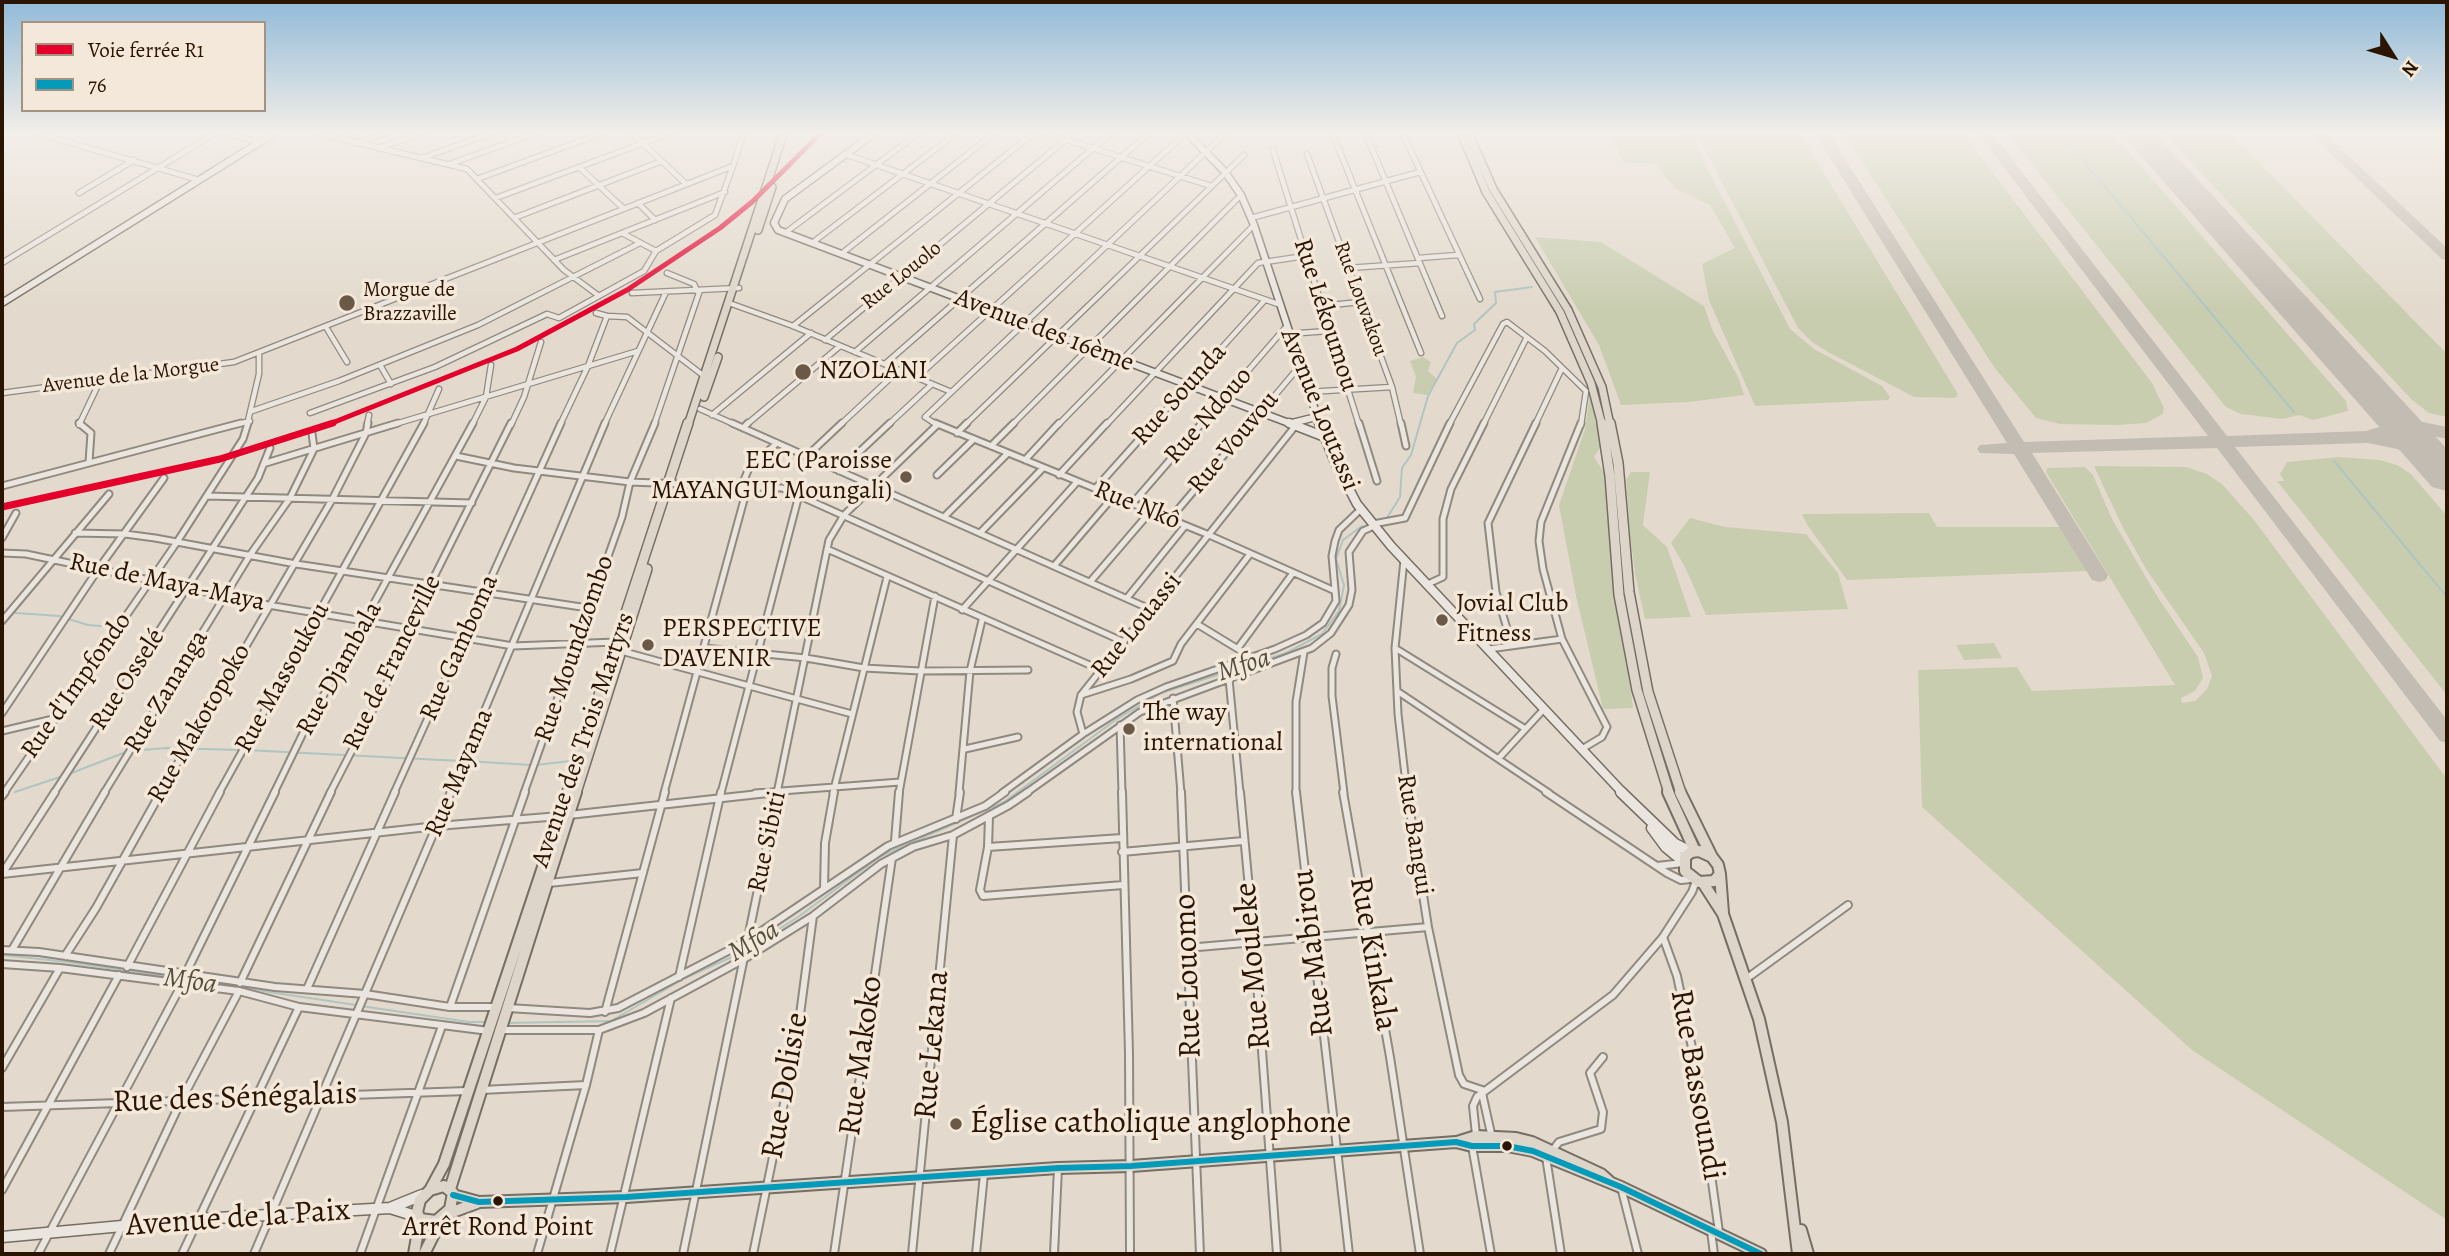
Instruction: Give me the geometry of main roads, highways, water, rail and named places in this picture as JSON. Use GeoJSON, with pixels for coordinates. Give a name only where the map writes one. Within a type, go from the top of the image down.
{"type":"FeatureCollection","features":[{"type":"Feature","properties":{"kind":"main road"},"geometry":{"type":"LineString","coordinates":[[2,303],[183,191]]}},
{"type":"Feature","properties":{"kind":"main road"},"geometry":{"type":"LineString","coordinates":[[765,200],[767,191]]}},
{"type":"Feature","properties":{"kind":"main road"},"geometry":{"type":"LineString","coordinates":[[765,200],[769,191]]}},
{"type":"Feature","properties":{"kind":"main road","name":"Avenue des 16ème"},"geometry":{"type":"LineString","coordinates":[[795,191],[780,205],[776,216],[775,226],[785,233],[1325,437]]}},
{"type":"Feature","properties":{"kind":"main road","name":"Avenue Loutassi"},"geometry":{"type":"LineString","coordinates":[[1238,191],[1252,222],[1316,417],[1349,492],[1404,559],[1643,814],[1666,847],[1688,857]]}},
{"type":"Feature","properties":{"kind":"main road"},"geometry":{"type":"LineString","coordinates":[[1485,191],[1560,312],[1580,356],[1600,413],[1608,462],[1619,594],[1637,690],[1688,857],[1685,872],[1696,881],[1723,914]]}},
{"type":"Feature","properties":{"kind":"main road"},"geometry":{"type":"LineString","coordinates":[[1495,191],[1568,310],[1585,344],[1606,400],[1618,463],[1629,592],[1648,692],[1676,784],[1718,864],[1723,914],[1759,1019],[1777,1094],[1798,1254]]}},
{"type":"Feature","properties":{"kind":"main road","name":"Avenue des Trois Martyrs"},"geometry":{"type":"LineString","coordinates":[[672,483],[700,409],[765,200]]}},
{"type":"Feature","properties":{"kind":"main road","name":"Avenue des Trois Martyrs"},"geometry":{"type":"LineString","coordinates":[[499,1018],[558,817],[619,646],[704,376],[732,303]]}},
{"type":"Feature","properties":{"kind":"main road"},"geometry":{"type":"LineString","coordinates":[[1294,424],[1316,417]]}},
{"type":"Feature","properties":{"kind":"main road"},"geometry":{"type":"LineString","coordinates":[[1608,462],[1618,463]]}},
{"type":"Feature","properties":{"kind":"main road","name":"Avenue des Trois Martyrs"},"geometry":{"type":"LineString","coordinates":[[428,1192],[444,1164],[475,1091],[570,815],[619,646]]}},
{"type":"Feature","properties":{"kind":"main road"},"geometry":{"type":"LineString","coordinates":[[1688,857],[1712,857]]}},
{"type":"Feature","properties":{"kind":"main road"},"geometry":{"type":"LineString","coordinates":[[1696,881],[1714,881],[1720,874]]}},
{"type":"Feature","properties":{"kind":"main road","name":"Avenue des Trois Martyrs"},"geometry":{"type":"LineString","coordinates":[[451,1192],[475,1091]]}},
{"type":"Feature","properties":{"kind":"main road"},"geometry":{"type":"LineString","coordinates":[[420,1218],[430,1222],[479,1202],[767,1189],[1058,1168],[1131,1167],[1492,1140],[1549,1154],[1756,1253]]}},
{"type":"Feature","properties":{"kind":"main road"},"geometry":{"type":"LineString","coordinates":[[414,1254],[420,1218],[417,1206],[428,1192],[438,1187],[479,1202]]}},
{"type":"Feature","properties":{"kind":"main road","name":"Avenue de la Paix"},"geometry":{"type":"LineString","coordinates":[[2,1237],[199,1219],[390,1208],[428,1192]]}},
{"type":"Feature","properties":{"kind":"main road"},"geometry":{"type":"LineString","coordinates":[[424,1254],[453,1203],[451,1192]]}},
{"type":"Feature","properties":{"kind":"main road","name":"Avenue de la Paix"},"geometry":{"type":"LineString","coordinates":[[390,1208],[420,1218]]}},
{"type":"Feature","properties":{"kind":"main road"},"geometry":{"type":"LineString","coordinates":[[1794,1209],[1808,1254]]}},
{"type":"Feature","properties":{"kind":"waterway"},"geometry":{"type":"LineString","coordinates":[[2108,191],[2294,412]]}},
{"type":"Feature","properties":{"kind":"waterway","name":"Mfoa"},"geometry":{"type":"LineString","coordinates":[[1387,518],[1400,497],[1402,468],[1411,455],[1428,396],[1457,343],[1475,330],[1474,324],[1496,303],[1495,292],[1532,287]]}},
{"type":"Feature","properties":{"kind":"waterway"},"geometry":{"type":"LineString","coordinates":[[2334,461],[2447,597]]}},
{"type":"Feature","properties":{"kind":"waterway","name":"Mfoa"},"geometry":{"type":"LineString","coordinates":[[748,949],[798,917],[881,856],[1004,802],[1117,719],[1161,693],[1286,653],[1322,634],[1339,611],[1344,585],[1336,559],[1343,540],[1362,526]]}},
{"type":"Feature","properties":{"kind":"waterway"},"geometry":{"type":"LineString","coordinates":[[2,612],[59,616],[88,625],[113,627]]}},
{"type":"Feature","properties":{"kind":"waterway"},"geometry":{"type":"LineString","coordinates":[[131,751],[166,748],[240,750]]}},
{"type":"Feature","properties":{"kind":"waterway"},"geometry":{"type":"LineString","coordinates":[[246,750],[461,761]]}},
{"type":"Feature","properties":{"kind":"waterway"},"geometry":{"type":"LineString","coordinates":[[69,774],[126,752]]}},
{"type":"Feature","properties":{"kind":"waterway"},"geometry":{"type":"LineString","coordinates":[[466,761],[531,765]]}},
{"type":"Feature","properties":{"kind":"waterway"},"geometry":{"type":"LineString","coordinates":[[536,765],[570,761]]}},
{"type":"Feature","properties":{"kind":"waterway"},"geometry":{"type":"LineString","coordinates":[[15,792],[63,776]]}},
{"type":"Feature","properties":{"kind":"waterway","name":"Mfoa"},"geometry":{"type":"LineString","coordinates":[[507,1023],[611,1021],[685,978],[743,952]]}},
{"type":"Feature","properties":{"kind":"waterway","name":"Mfoa"},"geometry":{"type":"LineString","coordinates":[[2,955],[68,962],[356,1005]]}},
{"type":"Feature","properties":{"kind":"waterway","name":"Mfoa"},"geometry":{"type":"LineString","coordinates":[[361,1006],[469,1022],[488,1022]]}},
{"type":"Feature","properties":{"kind":"rail line","name":"R1"},"geometry":{"type":"LineString","coordinates":[[2,507],[220,459],[350,418],[517,349],[627,290],[720,228],[763,191]]}},
{"type":"Feature","properties":{"kind":"place","name":"Morgue de Brazzaville"},"geometry":{"type":"Point","coordinates":[347,303]}},
{"type":"Feature","properties":{"kind":"place","name":"NZOLANI"},"geometry":{"type":"Point","coordinates":[803,372]}},
{"type":"Feature","properties":{"kind":"place","name":"EEC (Paroisse MAYANGUI Moungali)"},"geometry":{"type":"Point","coordinates":[906,477]}},
{"type":"Feature","properties":{"kind":"place","name":"Jovial Club Fitness"},"geometry":{"type":"Point","coordinates":[1442,620]}},
{"type":"Feature","properties":{"kind":"place","name":"PERSPECTIVE D'AVENIR"},"geometry":{"type":"Point","coordinates":[648,645]}},
{"type":"Feature","properties":{"kind":"place","name":"The way international"},"geometry":{"type":"Point","coordinates":[1129,729]}},
{"type":"Feature","properties":{"kind":"place","name":"Église catholique anglophone"},"geometry":{"type":"Point","coordinates":[956,1124]}},
{"type":"Feature","properties":{"kind":"place","name":"Arrêt Rond Point"},"geometry":{"type":"Point","coordinates":[498,1201]}}]}
